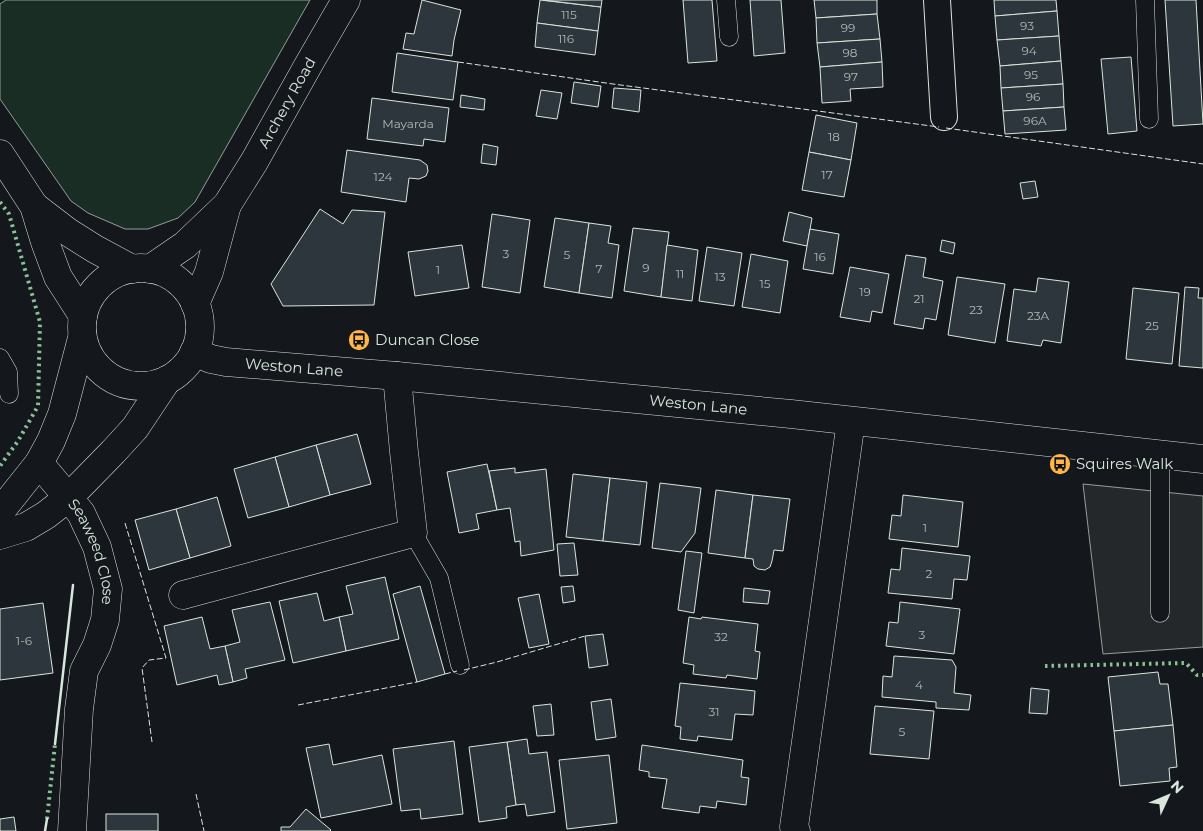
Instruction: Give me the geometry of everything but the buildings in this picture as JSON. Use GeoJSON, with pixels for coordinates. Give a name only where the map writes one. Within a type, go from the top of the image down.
{"type":"FeatureCollection","features":[{"type":"Feature","properties":{"kind":"street","name":"Archery Road"},"geometry":{"type":"LineString","coordinates":[[141,269],[184,245],[227,205],[254,162],[346,0]]}},
{"type":"Feature","properties":{"kind":"street"},"geometry":{"type":"LineString","coordinates":[[937,0],[944,116]]}},
{"type":"Feature","properties":{"kind":"street"},"geometry":{"type":"LineString","coordinates":[[0,154],[34,206],[58,277],[82,327],[88,354],[100,370],[114,380],[135,386],[150,386],[167,380],[177,373],[194,352],[199,337],[199,321],[195,304],[188,292],[166,274],[141,269],[95,249],[68,232],[34,206]]}},
{"type":"Feature","properties":{"kind":"street","name":"Archery Road"},"geometry":{"type":"LineString","coordinates":[[195,304],[209,272],[227,205]]}},
{"type":"Feature","properties":{"kind":"street"},"geometry":{"type":"LineString","coordinates":[[0,512],[39,463],[51,441],[62,414],[89,298],[101,283],[110,276],[121,271],[141,269]]}},
{"type":"Feature","properties":{"kind":"street","name":"Weston Lane"},"geometry":{"type":"LineString","coordinates":[[194,352],[211,359],[226,362],[398,376],[791,414],[1203,459]]}},
{"type":"Feature","properties":{"kind":"street"},"geometry":{"type":"LineString","coordinates":[[183,594],[413,533],[398,376]]}},
{"type":"Feature","properties":{"kind":"street"},"geometry":{"type":"LineString","coordinates":[[0,535],[26,527],[46,515],[69,497],[134,428],[167,380]]}},
{"type":"Feature","properties":{"kind":"street"},"geometry":{"type":"LineString","coordinates":[[790,830],[851,421]]}},
{"type":"Feature","properties":{"kind":"street","name":"Seaweed Close"},"geometry":{"type":"LineString","coordinates":[[39,463],[81,513],[97,547],[108,589],[105,620],[84,671],[79,709],[72,831]]}},
{"type":"Feature","properties":{"kind":"lane"},"geometry":{"type":"LineString","coordinates":[[726,0],[729,37]]}},
{"type":"Feature","properties":{"kind":"lane"},"geometry":{"type":"LineString","coordinates":[[1145,0],[1149,119]]}},
{"type":"Feature","properties":{"kind":"lane"},"geometry":{"type":"LineString","coordinates":[[0,358],[8,372],[9,394]]}},
{"type":"Feature","properties":{"kind":"lane"},"geometry":{"type":"LineString","coordinates":[[1160,454],[1160,613]]}},
{"type":"Feature","properties":{"kind":"lane"},"geometry":{"type":"LineString","coordinates":[[413,533],[438,578],[460,665]]}},
{"type":"Feature","properties":{"kind":"green space"},"geometry":{"type":"Polygon","coordinates":[[[6,0],[310,0],[195,202],[178,218],[148,229],[125,229],[88,213],[71,201],[0,99],[0,4],[6,0]]]}},
{"type":"Feature","properties":{"kind":"shaded area"},"geometry":{"type":"Polygon","coordinates":[[[1083,484],[1203,496],[1203,647],[1103,654],[1083,484]]]}},
{"type":"Feature","properties":{"kind":"hedge"},"geometry":{"type":"LineString","coordinates":[[0,202],[9,214],[40,322],[38,406],[18,441],[0,466]]}},
{"type":"Feature","properties":{"kind":"hedge"},"geometry":{"type":"LineString","coordinates":[[1045,666],[1186,663],[1197,675],[1203,675]]}},
{"type":"Feature","properties":{"kind":"hedge"},"geometry":{"type":"LineString","coordinates":[[47,819],[55,744]]}},
{"type":"Feature","properties":{"kind":"fence"},"geometry":{"type":"LineString","coordinates":[[458,62],[939,127]]}},
{"type":"Feature","properties":{"kind":"fence"},"geometry":{"type":"LineString","coordinates":[[946,128],[1203,164]]}},
{"type":"Feature","properties":{"kind":"fence"},"geometry":{"type":"LineString","coordinates":[[125,523],[166,658],[149,660],[142,668],[152,742]]}},
{"type":"Feature","properties":{"kind":"fence"},"geometry":{"type":"LineString","coordinates":[[464,670],[585,636]]}},
{"type":"Feature","properties":{"kind":"fence"},"geometry":{"type":"LineString","coordinates":[[445,674],[457,671]]}},
{"type":"Feature","properties":{"kind":"fence"},"geometry":{"type":"LineString","coordinates":[[298,705],[417,682]]}},
{"type":"Feature","properties":{"kind":"fence"},"geometry":{"type":"LineString","coordinates":[[196,794],[204,831]]}},
{"type":"Feature","properties":{"kind":"wall"},"geometry":{"type":"LineString","coordinates":[[55,744],[73,585]]}},
{"type":"Feature","properties":{"kind":"wall"},"geometry":{"type":"LineString","coordinates":[[45,831],[47,819]]}},
{"type":"Feature","properties":{"kind":"place","name":"Duncan Close"},"geometry":{"type":"Point","coordinates":[359,340]}},
{"type":"Feature","properties":{"kind":"place","name":"Squires Walk"},"geometry":{"type":"Point","coordinates":[1060,464]}}]}
